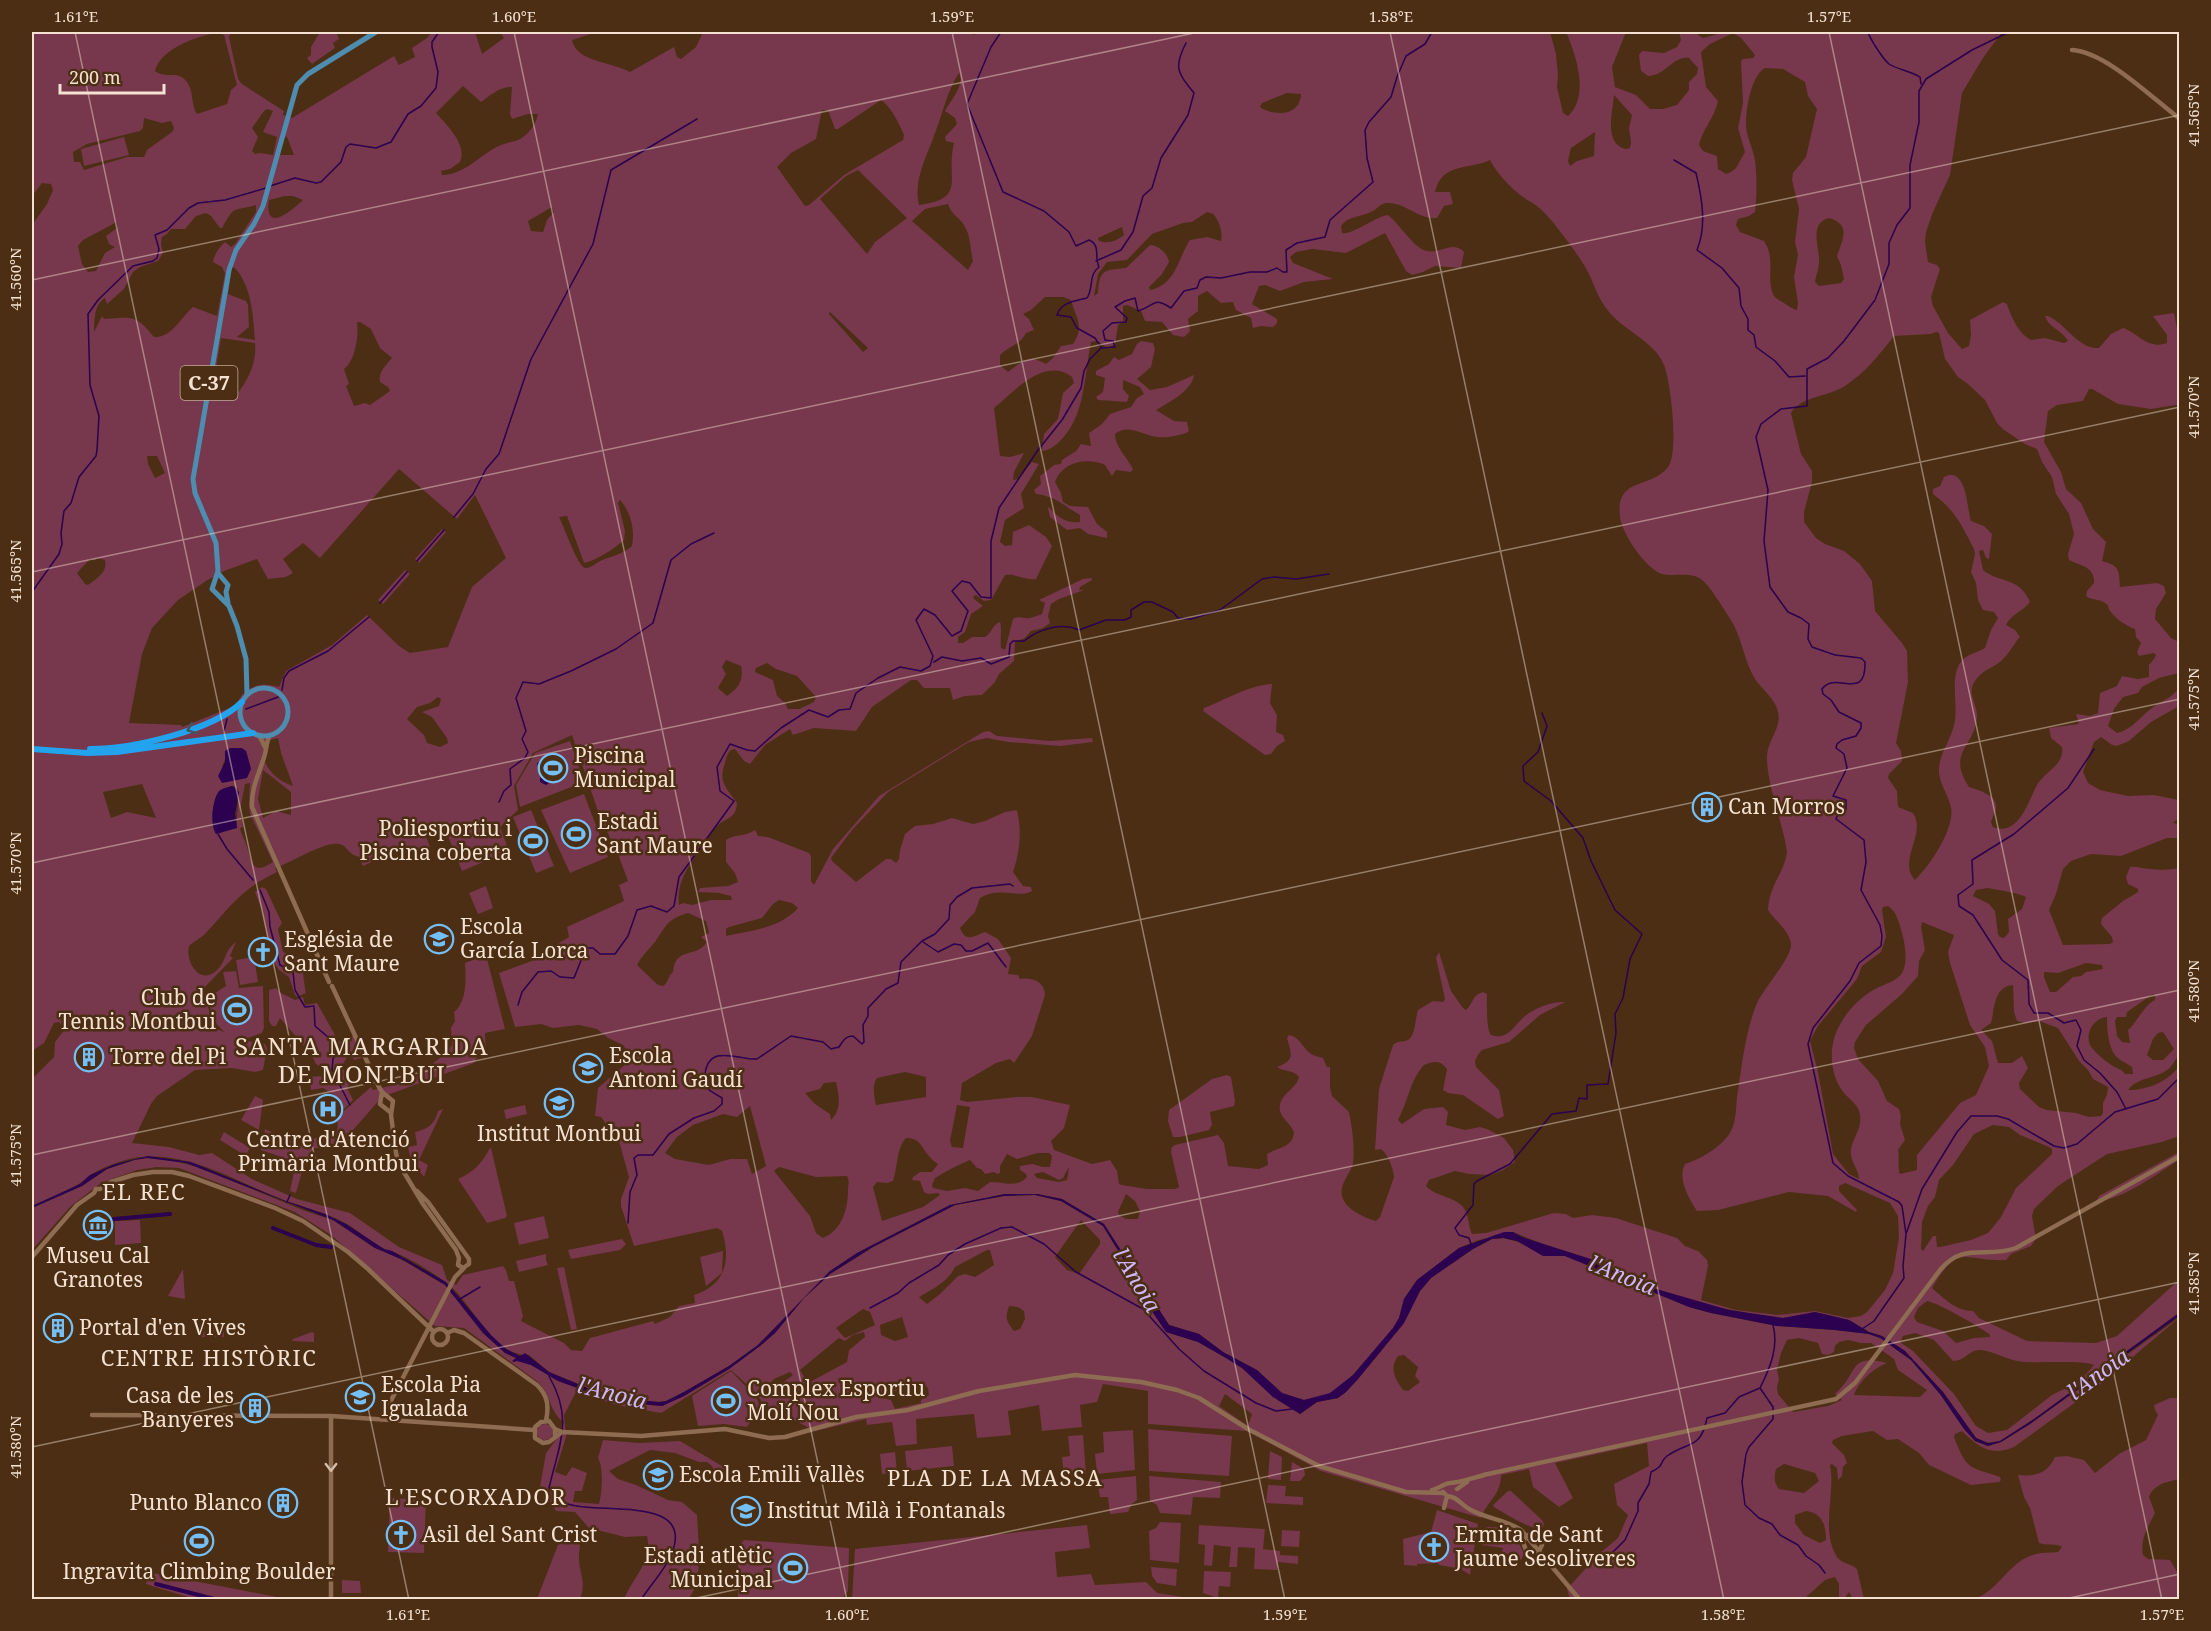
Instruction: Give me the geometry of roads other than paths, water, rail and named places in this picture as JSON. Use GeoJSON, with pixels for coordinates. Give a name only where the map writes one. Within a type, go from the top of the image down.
{"type":"FeatureCollection","features":[{"type":"Feature","properties":{"kind":"highway"},"geometry":{"type":"LineString","coordinates":[[65,751],[120,747],[166,737],[234,710],[242,702]]}},
{"type":"Feature","properties":{"kind":"highway"},"geometry":{"type":"LineString","coordinates":[[32,749],[87,753],[117,752],[256,734]]}},
{"type":"Feature","properties":{"kind":"main road","name":"C-37"},"geometry":{"type":"LineString","coordinates":[[218,579],[216,543],[195,493],[193,474],[232,260],[265,201],[293,93],[302,79],[376,32]]}},
{"type":"Feature","properties":{"kind":"main road"},"geometry":{"type":"LineString","coordinates":[[228,606],[212,589],[212,584],[218,579],[228,585],[226,592],[228,606],[245,653],[247,695]]}},
{"type":"Feature","properties":{"kind":"main road"},"geometry":{"type":"LineString","coordinates":[[219,595],[226,592]]}},
{"type":"Feature","properties":{"kind":"main road"},"geometry":{"type":"LineString","coordinates":[[247,682],[260,689]]}},
{"type":"Feature","properties":{"kind":"main road"},"geometry":{"type":"LineString","coordinates":[[268,688],[277,692],[287,705],[288,713],[284,725],[270,735],[256,734],[246,728],[240,711],[247,695],[260,689],[268,688]]}},
{"type":"Feature","properties":{"kind":"street"},"geometry":{"type":"LineString","coordinates":[[2072,50],[2088,52],[2105,61],[2180,119]]}},
{"type":"Feature","properties":{"kind":"street"},"geometry":{"type":"LineString","coordinates":[[256,734],[265,747]]}},
{"type":"Feature","properties":{"kind":"street"},"geometry":{"type":"LineString","coordinates":[[270,735],[252,796],[254,813],[383,1095],[381,1106],[390,1108]]}},
{"type":"Feature","properties":{"kind":"street"},"geometry":{"type":"LineString","coordinates":[[381,1420],[455,1277],[461,1267],[470,1263],[439,1217],[404,1172],[396,1154],[390,1108],[393,1101],[383,1095]]}},
{"type":"Feature","properties":{"kind":"street"},"geometry":{"type":"LineString","coordinates":[[1580,1599],[1515,1526],[1473,1511],[1450,1492],[1446,1483],[1454,1484],[1830,1401],[1843,1395],[1856,1383],[1940,1270],[1953,1257],[1969,1252],[2016,1248],[2180,1156]]}},
{"type":"Feature","properties":{"kind":"street"},"geometry":{"type":"LineString","coordinates":[[32,1257],[77,1205],[96,1189],[100,1190],[111,1182],[133,1175],[172,1172],[189,1176],[283,1211],[303,1221],[368,1269],[434,1332]]}},
{"type":"Feature","properties":{"kind":"street"},"geometry":{"type":"LineString","coordinates":[[417,1191],[423,1204],[456,1250],[461,1267]]}},
{"type":"Feature","properties":{"kind":"street"},"geometry":{"type":"LineString","coordinates":[[459,1258],[465,1256]]}},
{"type":"Feature","properties":{"kind":"street"},"geometry":{"type":"LineString","coordinates":[[434,1332],[441,1329],[447,1333],[458,1330],[464,1333],[537,1385],[544,1392],[547,1401],[546,1421]]}},
{"type":"Feature","properties":{"kind":"street"},"geometry":{"type":"LineString","coordinates":[[434,1332],[432,1340],[439,1345],[444,1344],[447,1340],[447,1333]]}},
{"type":"Feature","properties":{"kind":"street"},"geometry":{"type":"LineString","coordinates":[[559,1432],[549,1442],[540,1442],[534,1436],[538,1423],[546,1421],[559,1432],[641,1436],[725,1429],[770,1438],[785,1437],[849,1418],[908,1410],[979,1391],[1075,1375],[1150,1384],[1177,1390],[1199,1398],[1248,1429],[1318,1466],[1406,1492],[1450,1492],[1474,1478]]}},
{"type":"Feature","properties":{"kind":"street"},"geometry":{"type":"LineString","coordinates":[[92,1415],[331,1416],[534,1430]]}},
{"type":"Feature","properties":{"kind":"street"},"geometry":{"type":"LineString","coordinates":[[331,1416],[331,1599]]}},
{"type":"Feature","properties":{"kind":"street"},"geometry":{"type":"LineString","coordinates":[[1444,1508],[1454,1484]]}},
{"type":"Feature","properties":{"kind":"street"},"geometry":{"type":"LineString","coordinates":[[1535,1533],[1539,1536],[1542,1545],[1539,1551],[1531,1554],[1526,1550],[1523,1542],[1526,1536],[1535,1533]]}},
{"type":"Feature","properties":{"kind":"water"},"geometry":{"type":"Polygon","coordinates":[[[230,748],[242,748],[246,751],[251,769],[247,778],[222,783],[218,776],[225,762],[225,751],[230,748]]]}},
{"type":"Feature","properties":{"kind":"water"},"geometry":{"type":"Polygon","coordinates":[[[547,759],[552,771],[544,774],[543,777],[547,779],[548,775],[553,773],[552,781],[546,785],[540,782],[537,763],[547,759]]]}},
{"type":"Feature","properties":{"kind":"water"},"geometry":{"type":"Polygon","coordinates":[[[233,786],[239,792],[235,814],[237,828],[216,834],[212,819],[215,800],[219,791],[233,786]]]}},
{"type":"Feature","properties":{"kind":"water","name":"l'Anoia"},"geometry":{"type":"Polygon","coordinates":[[[148,1156],[191,1162],[346,1224],[384,1249],[392,1251],[446,1282],[491,1335],[506,1349],[520,1356],[525,1353],[549,1372],[595,1391],[659,1402],[684,1392],[729,1366],[758,1345],[830,1271],[857,1253],[950,1205],[1005,1194],[1037,1194],[1062,1199],[1104,1224],[1169,1325],[1199,1334],[1223,1352],[1257,1370],[1282,1393],[1304,1400],[1330,1393],[1353,1375],[1393,1328],[1399,1318],[1404,1299],[1417,1280],[1459,1248],[1504,1232],[1513,1232],[1597,1261],[1656,1289],[1729,1310],[1783,1318],[1815,1312],[1849,1320],[1869,1332],[1882,1336],[1905,1351],[1943,1392],[1976,1438],[1988,1443],[2000,1441],[2034,1419],[2179,1313],[2179,1316],[2030,1424],[2001,1442],[1988,1446],[1975,1441],[1964,1429],[1940,1394],[1911,1360],[1880,1338],[1869,1334],[1835,1330],[1777,1326],[1711,1313],[1689,1307],[1565,1256],[1543,1256],[1517,1241],[1503,1238],[1492,1239],[1473,1249],[1431,1278],[1420,1291],[1404,1323],[1346,1392],[1338,1398],[1317,1402],[1300,1414],[1273,1397],[1242,1368],[1226,1358],[1198,1342],[1166,1332],[1141,1295],[1130,1270],[1103,1226],[1061,1201],[1035,1195],[1004,1196],[955,1205],[873,1247],[830,1274],[804,1298],[775,1333],[760,1346],[729,1369],[684,1396],[662,1406],[640,1404],[594,1394],[558,1381],[531,1365],[512,1361],[516,1358],[505,1353],[483,1333],[445,1285],[405,1261],[375,1248],[333,1220],[186,1163],[147,1158],[134,1160],[107,1169],[82,1186],[32,1208],[80,1184],[90,1175],[115,1164],[148,1156]]]}},
{"type":"Feature","properties":{"kind":"waterway"},"geometry":{"type":"LineString","coordinates":[[270,186],[295,178],[321,182],[341,162],[346,147],[350,144],[376,148],[391,142],[408,114],[421,106],[436,88],[438,72],[432,42],[439,32]]}},
{"type":"Feature","properties":{"kind":"waterway"},"geometry":{"type":"LineString","coordinates":[[1001,32],[991,47],[967,104],[1003,192],[1044,211],[1069,232],[1076,246],[1089,240],[1095,245],[1099,267],[1093,274],[1087,298],[1065,305],[1057,315],[1071,317],[1077,328],[1095,338],[1101,347]]}},
{"type":"Feature","properties":{"kind":"waterway"},"geometry":{"type":"LineString","coordinates":[[1102,348],[1115,347],[1113,341],[1105,340],[1103,331],[1112,323],[1126,322],[1127,318],[1115,307],[1125,301],[1135,298],[1138,311],[1157,302],[1171,308],[1184,291],[1197,288],[1200,280],[1206,277],[1221,278],[1250,272],[1267,272],[1277,268],[1287,272],[1286,250],[1297,243],[1325,237],[1330,220],[1373,182],[1367,158],[1365,130],[1369,122],[1391,97],[1406,56],[1425,44],[1432,32]]}},
{"type":"Feature","properties":{"kind":"waterway"},"geometry":{"type":"LineString","coordinates":[[1868,32],[1877,49],[1889,64],[1920,77],[1921,84]]}},
{"type":"Feature","properties":{"kind":"waterway"},"geometry":{"type":"LineString","coordinates":[[1906,1234],[1902,1206],[1899,1202],[1848,1176],[1833,1163],[1808,1044],[1813,1028],[1850,981],[1859,963],[1881,946],[1880,925],[1861,890],[1866,862],[1864,840],[1836,819],[1838,814],[1846,809],[1846,800],[1833,796],[1847,768],[1844,754],[1836,748],[1837,744],[1856,736],[1861,723],[1839,712],[1831,700],[1823,694],[1822,689],[1828,684],[1856,684],[1861,681],[1865,662],[1861,658],[1835,655],[1812,647],[1808,639],[1809,624],[1788,612],[1770,587],[1764,541],[1768,490],[1756,437],[1761,424],[1781,409],[1807,406],[1807,369],[1828,358],[1875,300],[1889,264],[1889,243],[1897,225],[1910,208],[1910,165],[1919,122],[1919,91],[1926,79],[1972,50],[2009,32]]}},
{"type":"Feature","properties":{"kind":"waterway"},"geometry":{"type":"LineString","coordinates":[[1096,261],[1121,250],[1133,232],[1143,196],[1152,188],[1161,158],[1188,115],[1194,93],[1179,70],[1186,43]]}},
{"type":"Feature","properties":{"kind":"waterway"},"geometry":{"type":"LineString","coordinates":[[454,517],[473,494],[486,469],[499,454],[531,359],[593,244],[611,170],[697,119]]}},
{"type":"Feature","properties":{"kind":"waterway"},"geometry":{"type":"LineString","coordinates":[[1674,160],[1696,173],[1702,202],[1703,222],[1697,250],[1722,268],[1739,288],[1741,306],[1748,319],[1748,330],[1754,335],[1756,347],[1775,361],[1789,377],[1805,376]]}},
{"type":"Feature","properties":{"kind":"waterway"},"geometry":{"type":"LineString","coordinates":[[32,592],[59,554],[62,544],[64,511],[71,503],[79,477],[96,456],[99,416],[90,385],[88,314],[98,300],[133,266],[157,258],[159,249],[155,235],[167,230],[189,208],[198,203],[225,200],[266,188]]}},
{"type":"Feature","properties":{"kind":"waterway"},"geometry":{"type":"LineString","coordinates":[[518,1005],[522,992],[538,972],[551,971],[560,977],[574,978],[586,948],[593,948],[600,954],[615,954],[628,936],[637,910],[651,906],[667,912],[674,906],[679,877],[734,801],[720,791],[717,767],[730,744],[755,751],[781,728],[809,710],[828,717],[839,710],[850,709],[856,693],[878,678],[900,667],[921,671],[930,666],[933,656],[916,620],[924,609],[935,615],[952,636],[961,631],[968,611],[952,591],[962,581],[970,583],[981,597],[991,598],[991,541],[999,508],[1038,450],[1062,420],[1081,388],[1084,371],[1090,359],[1101,348]]}},
{"type":"Feature","properties":{"kind":"waterway"},"geometry":{"type":"LineString","coordinates":[[417,561],[444,530]]}},
{"type":"Feature","properties":{"kind":"waterway"},"geometry":{"type":"LineString","coordinates":[[499,802],[504,791],[511,785],[510,769],[525,758],[528,752],[522,739],[526,731],[516,698],[523,682],[539,684],[571,671],[616,649],[653,623],[671,560],[691,544],[714,533]]}},
{"type":"Feature","properties":{"kind":"waterway"},"geometry":{"type":"LineString","coordinates":[[380,603],[407,572]]}},
{"type":"Feature","properties":{"kind":"waterway"},"geometry":{"type":"LineString","coordinates":[[934,662],[942,657],[962,661],[981,658],[991,664],[1009,657],[1010,644],[1013,641],[1024,641],[1050,628],[1065,627],[1079,630],[1106,620],[1125,620],[1131,617],[1131,610],[1144,602],[1152,602],[1173,612],[1178,618],[1191,619],[1220,610],[1262,579],[1274,577],[1296,579],[1329,574]]}},
{"type":"Feature","properties":{"kind":"waterway"},"geometry":{"type":"LineString","coordinates":[[282,690],[284,678],[289,671],[328,651],[369,617]]}},
{"type":"Feature","properties":{"kind":"waterway"},"geometry":{"type":"LineString","coordinates":[[246,709],[278,697]]}},
{"type":"Feature","properties":{"kind":"waterway"},"geometry":{"type":"LineString","coordinates":[[1471,1244],[1469,1238],[1459,1235],[1455,1228],[1473,1205],[1474,1184],[1510,1164],[1552,1114],[1576,1111],[1579,1098],[1587,1099],[1587,1085],[1608,1084],[1616,1033],[1615,1014],[1623,998],[1630,959],[1642,934],[1615,910],[1591,861],[1583,838],[1551,801],[1524,781],[1523,766],[1538,752],[1547,726],[1542,713]]}},
{"type":"Feature","properties":{"kind":"waterway"},"geometry":{"type":"LineString","coordinates":[[224,731],[227,719]]}},
{"type":"Feature","properties":{"kind":"waterway"},"geometry":{"type":"LineString","coordinates":[[2094,749],[2068,788],[2014,834],[1972,860],[1973,884],[1958,895],[1959,906],[1973,915],[2002,960],[2028,980],[2029,1004],[2034,1013],[2048,1013],[2064,1023],[2076,1020],[2081,1030],[2077,1046],[2084,1060],[2100,1073],[2117,1092],[2126,1109]]}},
{"type":"Feature","properties":{"kind":"waterway"},"geometry":{"type":"LineString","coordinates":[[218,834],[227,849],[253,880]]}},
{"type":"Feature","properties":{"kind":"waterway"},"geometry":{"type":"LineString","coordinates":[[628,1223],[630,1192],[637,1175],[634,1158],[638,1155],[653,1155],[669,1134],[694,1118],[714,1111],[722,1104],[722,1098],[708,1089],[704,1079],[708,1064],[712,1059],[725,1055],[757,1059],[791,1036],[823,1042],[831,1049],[839,1047],[844,1039],[850,1036],[862,1044],[864,1042],[863,1025],[868,1016],[868,1008],[886,989],[898,983],[901,962],[922,941],[935,934],[949,919],[950,905],[957,897],[972,888],[1010,884],[1013,886]]}},
{"type":"Feature","properties":{"kind":"waterway"},"geometry":{"type":"LineString","coordinates":[[260,890],[269,912],[270,927],[280,965],[293,972],[295,990],[305,1007],[314,1006],[315,1026],[335,1043],[337,1051],[333,1059],[332,1070],[350,1105]]}},
{"type":"Feature","properties":{"kind":"waterway"},"geometry":{"type":"LineString","coordinates":[[923,942],[938,952],[954,944],[961,945],[966,951],[972,951],[988,943],[1006,967]]}},
{"type":"Feature","properties":{"kind":"waterway"},"geometry":{"type":"LineString","coordinates":[[1862,1329],[1874,1321],[1904,1278],[1906,1234],[1922,1189],[1957,1132],[1971,1116],[1997,1116],[2008,1119],[2054,1146],[2064,1148],[2077,1144],[2115,1112],[2158,1099],[2180,1077]]}},
{"type":"Feature","properties":{"kind":"waterway"},"geometry":{"type":"LineString","coordinates":[[287,1202],[290,1195]]}},
{"type":"Feature","properties":{"kind":"waterway","name":"EL REC"},"geometry":{"type":"LineString","coordinates":[[114,1219],[170,1214]]}},
{"type":"Feature","properties":{"kind":"waterway","name":"EL REC"},"geometry":{"type":"LineString","coordinates":[[89,1222],[106,1218]]}},
{"type":"Feature","properties":{"kind":"waterway","name":"l'Anoia"},"geometry":{"type":"LineString","coordinates":[[870,1308],[898,1293],[965,1244],[1001,1228],[1012,1227],[1044,1244],[1076,1272],[1143,1309],[1179,1349],[1204,1371],[1256,1403],[1276,1411],[1292,1409]]}},
{"type":"Feature","properties":{"kind":"waterway","name":"EL REC"},"geometry":{"type":"LineString","coordinates":[[273,1228],[316,1245],[331,1247]]}},
{"type":"Feature","properties":{"kind":"waterway"},"geometry":{"type":"LineString","coordinates":[[460,1299],[480,1287]]}},
{"type":"Feature","properties":{"kind":"waterway"},"geometry":{"type":"LineString","coordinates":[[1773,1325],[1774,1349],[1760,1388],[1773,1407],[1773,1419],[1749,1447],[1746,1454],[1742,1482],[1745,1505],[1759,1518],[1772,1524],[1780,1535],[1798,1545],[1806,1556],[1819,1565],[1825,1573]]}},
{"type":"Feature","properties":{"kind":"waterway"},"geometry":{"type":"LineString","coordinates":[[549,1376],[557,1392],[563,1419],[560,1445],[549,1488],[561,1501],[574,1506],[635,1510],[654,1514],[668,1521],[675,1534],[669,1559],[641,1600]]}},
{"type":"Feature","properties":{"kind":"waterway"},"geometry":{"type":"LineString","coordinates":[[1601,1560],[1625,1540],[1638,1511],[1638,1503],[1649,1484],[1651,1472],[1658,1468],[1667,1456],[1698,1440],[1707,1418],[1725,1413],[1739,1397],[1760,1388]]}},
{"type":"Feature","properties":{"kind":"waterway"},"geometry":{"type":"LineString","coordinates":[[156,1584],[218,1600]]}},
{"type":"Feature","properties":{"kind":"waterway"},"geometry":{"type":"LineString","coordinates":[[225,1599],[236,1600]]}},
{"type":"Feature","properties":{"kind":"place","name":"Piscina Municipal"},"geometry":{"type":"Point","coordinates":[553,768]}},
{"type":"Feature","properties":{"kind":"place","name":"Can Morros"},"geometry":{"type":"Point","coordinates":[1707,807]}},
{"type":"Feature","properties":{"kind":"place","name":"Estadi Sant Maure"},"geometry":{"type":"Point","coordinates":[576,834]}},
{"type":"Feature","properties":{"kind":"place","name":"Poliesportiu i Piscina coberta"},"geometry":{"type":"Point","coordinates":[533,841]}},
{"type":"Feature","properties":{"kind":"place","name":"Escola García Lorca"},"geometry":{"type":"Point","coordinates":[439,939]}},
{"type":"Feature","properties":{"kind":"place","name":"Església de Sant Maure"},"geometry":{"type":"Point","coordinates":[263,952]}},
{"type":"Feature","properties":{"kind":"place","name":"Club de Tennis Montbui"},"geometry":{"type":"Point","coordinates":[237,1010]}},
{"type":"Feature","properties":{"kind":"place","name":"Torre del Pi"},"geometry":{"type":"Point","coordinates":[89,1057]}},
{"type":"Feature","properties":{"kind":"place","name":"Escola Antoni Gaudí"},"geometry":{"type":"Point","coordinates":[588,1068]}},
{"type":"Feature","properties":{"kind":"place","name":"Institut Montbui"},"geometry":{"type":"Point","coordinates":[559,1103]}},
{"type":"Feature","properties":{"kind":"place","name":"Centre d'Atenció Primària Montbui"},"geometry":{"type":"Point","coordinates":[328,1109]}},
{"type":"Feature","properties":{"kind":"place","name":"Museu Cal Granotes"},"geometry":{"type":"Point","coordinates":[98,1225]}},
{"type":"Feature","properties":{"kind":"place","name":"Portal d'en Vives"},"geometry":{"type":"Point","coordinates":[58,1328]}},
{"type":"Feature","properties":{"kind":"place","name":"Escola Pia Igualada"},"geometry":{"type":"Point","coordinates":[360,1397]}},
{"type":"Feature","properties":{"kind":"place","name":"Complex Esportiu Molí Nou"},"geometry":{"type":"Point","coordinates":[726,1401]}},
{"type":"Feature","properties":{"kind":"place","name":"Casa de les Banyeres"},"geometry":{"type":"Point","coordinates":[255,1408]}},
{"type":"Feature","properties":{"kind":"place","name":"Escola Emili Vallès"},"geometry":{"type":"Point","coordinates":[658,1475]}},
{"type":"Feature","properties":{"kind":"place","name":"Punto Blanco"},"geometry":{"type":"Point","coordinates":[283,1503]}},
{"type":"Feature","properties":{"kind":"place","name":"Institut Milà i Fontanals"},"geometry":{"type":"Point","coordinates":[746,1511]}},
{"type":"Feature","properties":{"kind":"place","name":"Asil del Sant Crist"},"geometry":{"type":"Point","coordinates":[401,1535]}},
{"type":"Feature","properties":{"kind":"place","name":"Ingravita Climbing Boulder"},"geometry":{"type":"Point","coordinates":[199,1541]}},
{"type":"Feature","properties":{"kind":"place","name":"Ermita de Sant Jaume Sesoliveres"},"geometry":{"type":"Point","coordinates":[1434,1547]}},
{"type":"Feature","properties":{"kind":"place","name":"Estadi atlètic Municipal"},"geometry":{"type":"Point","coordinates":[793,1568]}},
{"type":"Feature","properties":{"kind":"district","name":"SANTA MARGARIDA DE MONTBUI"},"geometry":{"type":"Point","coordinates":[362,1061]}},
{"type":"Feature","properties":{"kind":"district","name":"EL REC"},"geometry":{"type":"Point","coordinates":[144,1192]}},
{"type":"Feature","properties":{"kind":"district","name":"CENTRE HISTÒRIC"},"geometry":{"type":"Point","coordinates":[209,1358]}},
{"type":"Feature","properties":{"kind":"district","name":"PLA DE LA MASSA"},"geometry":{"type":"Point","coordinates":[995,1478]}},
{"type":"Feature","properties":{"kind":"district","name":"L'ESCORXADOR"},"geometry":{"type":"Point","coordinates":[476,1497]}}]}
